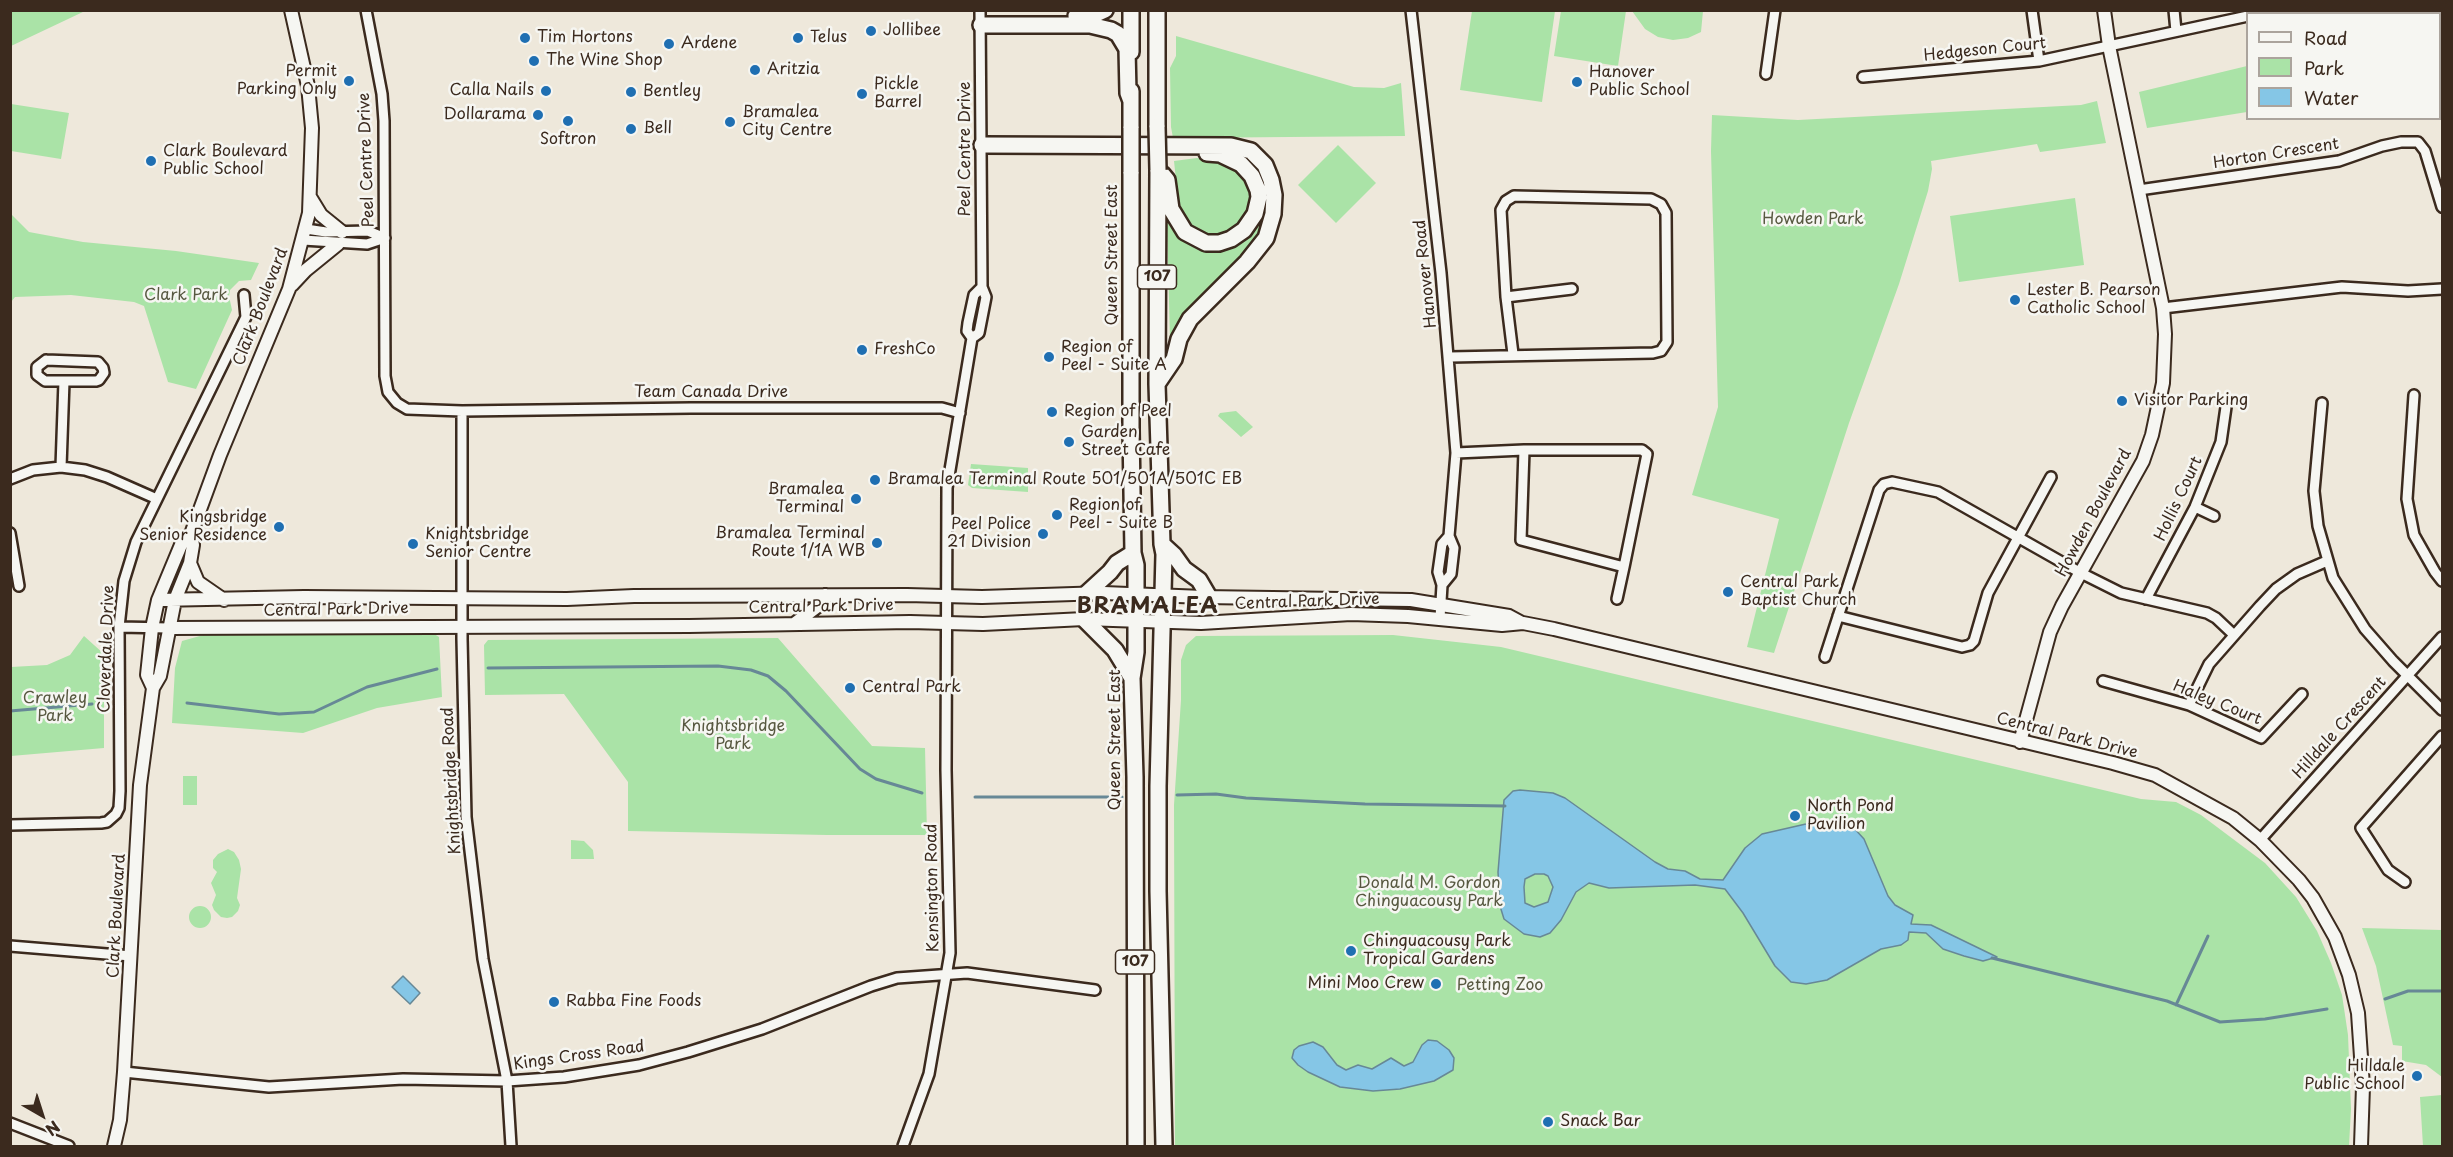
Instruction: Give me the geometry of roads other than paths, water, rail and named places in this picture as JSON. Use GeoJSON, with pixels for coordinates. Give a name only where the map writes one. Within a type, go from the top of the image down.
{"type":"FeatureCollection","features":[{"type":"Feature","properties":{"kind":"main road"},"geometry":{"type":"LineString","coordinates":[[981,17],[1094,15],[1105,10]]}},
{"type":"Feature","properties":{"kind":"main road","name":"Queen Street East"},"geometry":{"type":"LineString","coordinates":[[1131,10],[1133,553],[1136,565],[1136,652],[1132,678],[1135,777],[1136,1146]]}},
{"type":"Feature","properties":{"kind":"main road","name":"107"},"geometry":{"type":"LineString","coordinates":[[1157,10],[1157,384],[1164,554],[1158,786],[1158,891],[1164,1146]]}},
{"type":"Feature","properties":{"kind":"main road"},"geometry":{"type":"LineString","coordinates":[[981,17],[1090,25],[1111,30],[1118,34],[1127,49],[1128,93],[1131,101]]}},
{"type":"Feature","properties":{"kind":"main road"},"geometry":{"type":"LineString","coordinates":[[982,150],[1231,146],[1251,151],[1265,165],[1274,195],[1273,213],[1266,238],[1247,262],[1190,319],[1179,339],[1174,359],[1157,384]]}},
{"type":"Feature","properties":{"kind":"main road"},"geometry":{"type":"LineString","coordinates":[[982,150],[1220,154],[1234,159],[1252,176],[1259,197],[1255,214],[1244,230],[1231,240],[1219,243],[1201,241],[1185,232],[1175,219],[1169,201],[1167,180],[1158,170]]}},
{"type":"Feature","properties":{"kind":"main road"},"geometry":{"type":"LineString","coordinates":[[1162,544],[1184,569],[1199,580],[1209,597]]}},
{"type":"Feature","properties":{"kind":"main road"},"geometry":{"type":"LineString","coordinates":[[1086,594],[1118,563],[1133,553]]}},
{"type":"Feature","properties":{"kind":"main road"},"geometry":{"type":"LineString","coordinates":[[1084,620],[1115,650],[1132,678]]}},
{"type":"Feature","properties":{"kind":"street","name":"Clark Boulevard"},"geometry":{"type":"LineString","coordinates":[[114,1146],[120,1120],[124,1072],[140,785],[153,688],[160,676],[175,600],[194,545],[192,534],[227,439],[289,288],[304,234],[310,197],[312,128],[308,87],[291,10]]}},
{"type":"Feature","properties":{"kind":"street","name":"Peel Centre Drive"},"geometry":{"type":"LineString","coordinates":[[366,10],[382,94],[385,375],[388,392],[397,404],[407,409],[462,411]]}},
{"type":"Feature","properties":{"kind":"street","name":"Hanover Road"},"geometry":{"type":"LineString","coordinates":[[1411,10],[1450,357],[1456,453],[1449,536],[1454,548],[1451,574],[1442,585],[1440,618]]}},
{"type":"Feature","properties":{"kind":"street"},"geometry":{"type":"LineString","coordinates":[[1766,74],[1775,10]]}},
{"type":"Feature","properties":{"kind":"street"},"geometry":{"type":"LineString","coordinates":[[2032,10],[2039,61]]}},
{"type":"Feature","properties":{"kind":"street","name":"Howden Boulevard"},"geometry":{"type":"LineString","coordinates":[[2020,742],[2050,632],[2130,486],[2152,435],[2159,409],[2165,360],[2163,308],[2109,46],[2104,10]]}},
{"type":"Feature","properties":{"kind":"street"},"geometry":{"type":"LineString","coordinates":[[2174,10],[2176,31]]}},
{"type":"Feature","properties":{"kind":"street","name":"Hedgeson Court"},"geometry":{"type":"LineString","coordinates":[[1863,77],[2039,61],[2246,16]]}},
{"type":"Feature","properties":{"kind":"street","name":"Peel Centre Drive"},"geometry":{"type":"LineString","coordinates":[[947,596],[947,488],[972,338],[979,333],[986,297],[982,287],[981,17]]}},
{"type":"Feature","properties":{"kind":"street","name":"Horton Crescent"},"geometry":{"type":"LineString","coordinates":[[2139,190],[2339,160],[2382,146],[2401,142],[2418,142],[2425,151],[2442,207]]}},
{"type":"Feature","properties":{"kind":"street"},"geometry":{"type":"LineString","coordinates":[[1450,357],[1661,351],[1667,342],[1666,213],[1661,204],[1652,199],[1514,196],[1506,201],[1501,210],[1506,297],[1513,354]]}},
{"type":"Feature","properties":{"kind":"street"},"geometry":{"type":"LineString","coordinates":[[289,288],[340,238],[310,197]]}},
{"type":"Feature","properties":{"kind":"street","name":"Peel Centre Drive"},"geometry":{"type":"LineString","coordinates":[[304,234],[326,232],[340,238],[368,231],[385,238]]}},
{"type":"Feature","properties":{"kind":"street"},"geometry":{"type":"LineString","coordinates":[[2163,308],[2343,287],[2408,291],[2442,289]]}},
{"type":"Feature","properties":{"kind":"street"},"geometry":{"type":"LineString","coordinates":[[1506,297],[1572,289]]}},
{"type":"Feature","properties":{"kind":"street","name":"Cloverdale Drive"},"geometry":{"type":"LineString","coordinates":[[10,825],[101,823],[107,822],[116,814],[120,791],[120,627],[126,573],[136,542],[246,317],[244,295]]}},
{"type":"Feature","properties":{"kind":"street"},"geometry":{"type":"LineString","coordinates":[[46,360],[98,362],[104,368],[104,374],[99,380],[64,381],[45,381],[38,375],[37,367],[46,360]]}},
{"type":"Feature","properties":{"kind":"street"},"geometry":{"type":"LineString","coordinates":[[61,466],[64,381]]}},
{"type":"Feature","properties":{"kind":"street"},"geometry":{"type":"LineString","coordinates":[[2414,395],[2407,499],[2414,535],[2442,581]]}},
{"type":"Feature","properties":{"kind":"street"},"geometry":{"type":"LineString","coordinates":[[2322,403],[2314,490],[2318,526],[2333,578],[2365,629],[2442,710]]}},
{"type":"Feature","properties":{"kind":"street","name":"Hollis Court"},"geometry":{"type":"LineString","coordinates":[[2146,599],[2195,507],[2221,442],[2226,407]]}},
{"type":"Feature","properties":{"kind":"street","name":"Team Canada Drive"},"geometry":{"type":"LineString","coordinates":[[462,411],[942,408],[960,413]]}},
{"type":"Feature","properties":{"kind":"street","name":"Knightsbridge Road"},"geometry":{"type":"LineString","coordinates":[[462,411],[462,626],[466,817],[483,958],[507,1081],[511,1146]]}},
{"type":"Feature","properties":{"kind":"street"},"geometry":{"type":"LineString","coordinates":[[1456,453],[1524,450],[1642,450],[1647,454],[1617,599]]}},
{"type":"Feature","properties":{"kind":"street"},"geometry":{"type":"LineString","coordinates":[[1524,450],[1521,540],[1624,567]]}},
{"type":"Feature","properties":{"kind":"street"},"geometry":{"type":"LineString","coordinates":[[10,479],[33,470],[61,466],[107,477],[157,499]]}},
{"type":"Feature","properties":{"kind":"street"},"geometry":{"type":"LineString","coordinates":[[1838,616],[1962,647],[1970,645],[1974,640],[1988,593],[2051,477]]}},
{"type":"Feature","properties":{"kind":"street"},"geometry":{"type":"LineString","coordinates":[[1825,657],[1879,489],[1884,484],[1892,482],[1938,492],[2081,573],[2121,593],[2207,613],[2216,618],[2234,635]]}},
{"type":"Feature","properties":{"kind":"street"},"geometry":{"type":"LineString","coordinates":[[2195,507],[2214,516]]}},
{"type":"Feature","properties":{"kind":"street"},"geometry":{"type":"LineString","coordinates":[[10,533],[19,586]]}},
{"type":"Feature","properties":{"kind":"street","name":"Clark Boulevard"},"geometry":{"type":"LineString","coordinates":[[153,688],[147,675],[152,628],[158,600],[183,540],[192,534]]}},
{"type":"Feature","properties":{"kind":"street"},"geometry":{"type":"LineString","coordinates":[[2189,705],[2209,664],[2276,590],[2296,574],[2327,561]]}},
{"type":"Feature","properties":{"kind":"street"},"geometry":{"type":"LineString","coordinates":[[189,563],[198,582],[225,600]]}},
{"type":"Feature","properties":{"kind":"street","name":"Central Park Drive"},"geometry":{"type":"LineString","coordinates":[[158,600],[304,597],[463,600],[594,599],[634,596],[1086,594],[1411,600],[1509,616],[1523,623],[2155,775],[2233,818],[2260,840],[2299,880],[2313,898],[2335,937],[2349,975],[2360,1029],[2363,1086],[2361,1146]]}},
{"type":"Feature","properties":{"kind":"street"},"geometry":{"type":"LineString","coordinates":[[794,624],[818,606],[825,595]]}},
{"type":"Feature","properties":{"kind":"street","name":"Kensington Road"},"geometry":{"type":"LineString","coordinates":[[903,1146],[929,1074],[950,953],[946,770],[947,596]]}},
{"type":"Feature","properties":{"kind":"street","name":"Central Park Drive"},"geometry":{"type":"LineString","coordinates":[[120,627],[983,624],[1084,620],[1201,623],[1351,614],[1440,618],[1502,625],[1523,623]]}},
{"type":"Feature","properties":{"kind":"street","name":"Hilldale Crescent"},"geometry":{"type":"LineString","coordinates":[[2260,840],[2442,637]]}},
{"type":"Feature","properties":{"kind":"street","name":"Haley Court"},"geometry":{"type":"LineString","coordinates":[[2103,681],[2189,705],[2261,738],[2302,694]]}},
{"type":"Feature","properties":{"kind":"street"},"geometry":{"type":"LineString","coordinates":[[2405,882],[2388,870],[2361,828],[2442,736]]}},
{"type":"Feature","properties":{"kind":"street"},"geometry":{"type":"LineString","coordinates":[[10,946],[131,956]]}},
{"type":"Feature","properties":{"kind":"street","name":"Kings Cross Road"},"geometry":{"type":"LineString","coordinates":[[124,1072],[269,1088],[403,1079],[507,1081],[564,1077],[639,1065],[762,1029],[897,978],[967,973],[1095,990]]}},
{"type":"Feature","properties":{"kind":"street"},"geometry":{"type":"LineString","coordinates":[[10,1123],[69,1146]]}},
{"type":"Feature","properties":{"kind":"water"},"geometry":{"type":"Polygon","coordinates":[[[1513,791],[1553,793],[1565,798],[1655,862],[1668,869],[1685,871],[1700,879],[1723,880],[1745,848],[1762,834],[1819,821],[1852,826],[1864,839],[1888,896],[1895,905],[1913,915],[1911,924],[1931,925],[1997,957],[1983,961],[1964,956],[1943,949],[1926,933],[1909,932],[1908,940],[1901,945],[1881,949],[1827,980],[1806,984],[1791,982],[1775,966],[1743,913],[1725,889],[1695,885],[1609,888],[1589,883],[1576,892],[1561,920],[1550,933],[1540,937],[1524,934],[1504,919],[1500,906],[1498,872],[1504,800],[1513,791]],[[1535,874],[1525,879],[1525,903],[1534,907],[1548,902],[1553,887],[1548,876],[1535,874]]]}},
{"type":"Feature","properties":{"kind":"water"},"geometry":{"type":"Polygon","coordinates":[[[403,976],[420,993],[410,1004],[392,987],[403,976]]]}},
{"type":"Feature","properties":{"kind":"water"},"geometry":{"type":"Polygon","coordinates":[[[1428,1040],[1437,1041],[1449,1050],[1454,1058],[1453,1070],[1434,1081],[1400,1089],[1373,1091],[1340,1087],[1308,1072],[1292,1058],[1294,1050],[1299,1046],[1313,1042],[1323,1047],[1337,1065],[1346,1070],[1358,1065],[1372,1069],[1391,1058],[1404,1066],[1413,1062],[1422,1045],[1428,1040]]]}},
{"type":"Feature","properties":{"kind":"waterway"},"geometry":{"type":"LineString","coordinates":[[488,668],[718,666],[751,670],[768,676],[786,691],[860,769],[876,779],[922,793]]}},
{"type":"Feature","properties":{"kind":"waterway"},"geometry":{"type":"LineString","coordinates":[[187,703],[279,714],[314,712],[367,687],[437,669]]}},
{"type":"Feature","properties":{"kind":"waterway"},"geometry":{"type":"LineString","coordinates":[[10,711],[92,704]]}},
{"type":"Feature","properties":{"kind":"waterway"},"geometry":{"type":"LineString","coordinates":[[1177,795],[1216,794],[1246,798],[1365,804],[1505,806]]}},
{"type":"Feature","properties":{"kind":"waterway"},"geometry":{"type":"LineString","coordinates":[[975,797],[1122,797]]}},
{"type":"Feature","properties":{"kind":"waterway"},"geometry":{"type":"LineString","coordinates":[[2176,1005],[2208,936]]}},
{"type":"Feature","properties":{"kind":"waterway"},"geometry":{"type":"LineString","coordinates":[[1992,958],[2167,1001],[2220,1022],[2265,1019],[2327,1009]]}},
{"type":"Feature","properties":{"kind":"waterway"},"geometry":{"type":"LineString","coordinates":[[2385,999],[2408,991],[2442,991]]}},
{"type":"Feature","properties":{"kind":"place","name":"Jollibee"},"geometry":{"type":"Point","coordinates":[871,31]}},
{"type":"Feature","properties":{"kind":"place","name":"Tim Hortons"},"geometry":{"type":"Point","coordinates":[525,38]}},
{"type":"Feature","properties":{"kind":"place","name":"Telus"},"geometry":{"type":"Point","coordinates":[798,38]}},
{"type":"Feature","properties":{"kind":"place","name":"Ardene"},"geometry":{"type":"Point","coordinates":[669,44]}},
{"type":"Feature","properties":{"kind":"place","name":"The Wine Shop"},"geometry":{"type":"Point","coordinates":[534,61]}},
{"type":"Feature","properties":{"kind":"place","name":"Aritzia"},"geometry":{"type":"Point","coordinates":[755,70]}},
{"type":"Feature","properties":{"kind":"place","name":"Permit Parking Only"},"geometry":{"type":"Point","coordinates":[349,81]}},
{"type":"Feature","properties":{"kind":"place","name":"Hanover Public School"},"geometry":{"type":"Point","coordinates":[1577,82]}},
{"type":"Feature","properties":{"kind":"place","name":"Calla Nails"},"geometry":{"type":"Point","coordinates":[546,91]}},
{"type":"Feature","properties":{"kind":"place","name":"Bentley"},"geometry":{"type":"Point","coordinates":[631,92]}},
{"type":"Feature","properties":{"kind":"place","name":"Pickle Barrel"},"geometry":{"type":"Point","coordinates":[862,94]}},
{"type":"Feature","properties":{"kind":"place","name":"Dollarama"},"geometry":{"type":"Point","coordinates":[538,115]}},
{"type":"Feature","properties":{"kind":"place","name":"Softron"},"geometry":{"type":"Point","coordinates":[568,121]}},
{"type":"Feature","properties":{"kind":"place","name":"Bramalea City Centre"},"geometry":{"type":"Point","coordinates":[730,122]}},
{"type":"Feature","properties":{"kind":"place","name":"Bell"},"geometry":{"type":"Point","coordinates":[631,129]}},
{"type":"Feature","properties":{"kind":"place","name":"Clark Boulevard Public School"},"geometry":{"type":"Point","coordinates":[151,161]}},
{"type":"Feature","properties":{"kind":"place","name":"Lester B. Pearson Catholic School"},"geometry":{"type":"Point","coordinates":[2015,300]}},
{"type":"Feature","properties":{"kind":"place","name":"FreshCo"},"geometry":{"type":"Point","coordinates":[862,350]}},
{"type":"Feature","properties":{"kind":"place","name":"Region of Peel - Suite A"},"geometry":{"type":"Point","coordinates":[1049,357]}},
{"type":"Feature","properties":{"kind":"place","name":"Visitor Parking"},"geometry":{"type":"Point","coordinates":[2122,401]}},
{"type":"Feature","properties":{"kind":"place","name":"Region of Peel"},"geometry":{"type":"Point","coordinates":[1052,412]}},
{"type":"Feature","properties":{"kind":"place","name":"Garden Street Cafe"},"geometry":{"type":"Point","coordinates":[1069,442]}},
{"type":"Feature","properties":{"kind":"place","name":"Bramalea Terminal Route 501/501A/501C EB"},"geometry":{"type":"Point","coordinates":[875,480]}},
{"type":"Feature","properties":{"kind":"place","name":"Bramalea Terminal"},"geometry":{"type":"Point","coordinates":[856,499]}},
{"type":"Feature","properties":{"kind":"place","name":"Region of Peel - Suite B"},"geometry":{"type":"Point","coordinates":[1057,515]}},
{"type":"Feature","properties":{"kind":"place","name":"Kingsbridge Senior Residence"},"geometry":{"type":"Point","coordinates":[279,527]}},
{"type":"Feature","properties":{"kind":"place","name":"Peel Police 21 Division"},"geometry":{"type":"Point","coordinates":[1043,534]}},
{"type":"Feature","properties":{"kind":"place","name":"Bramalea Terminal Route 1/1A WB"},"geometry":{"type":"Point","coordinates":[877,543]}},
{"type":"Feature","properties":{"kind":"place","name":"Knightsbridge Senior Centre"},"geometry":{"type":"Point","coordinates":[413,544]}},
{"type":"Feature","properties":{"kind":"place","name":"Central Park Baptist Church"},"geometry":{"type":"Point","coordinates":[1728,592]}},
{"type":"Feature","properties":{"kind":"place","name":"Central Park"},"geometry":{"type":"Point","coordinates":[850,688]}},
{"type":"Feature","properties":{"kind":"place","name":"North Pond Pavilion"},"geometry":{"type":"Point","coordinates":[1795,816]}},
{"type":"Feature","properties":{"kind":"place","name":"Chinguacousy Park Tropical Gardens"},"geometry":{"type":"Point","coordinates":[1351,951]}},
{"type":"Feature","properties":{"kind":"place","name":"Mini Moo Crew"},"geometry":{"type":"Point","coordinates":[1436,984]}},
{"type":"Feature","properties":{"kind":"place","name":"Rabba Fine Foods"},"geometry":{"type":"Point","coordinates":[554,1002]}},
{"type":"Feature","properties":{"kind":"place","name":"Hilldale Public School"},"geometry":{"type":"Point","coordinates":[2417,1076]}},
{"type":"Feature","properties":{"kind":"place","name":"Snack Bar"},"geometry":{"type":"Point","coordinates":[1548,1122]}},
{"type":"Feature","properties":{"kind":"district","name":"BRAMALEA"},"geometry":{"type":"Point","coordinates":[1148,607]}},
{"type":"Feature","properties":{"kind":"park label","name":"Howden Park"},"geometry":{"type":"Point","coordinates":[1813,220]}},
{"type":"Feature","properties":{"kind":"park label","name":"Clark Park"},"geometry":{"type":"Point","coordinates":[186,296]}},
{"type":"Feature","properties":{"kind":"park label","name":"Crawley Park"},"geometry":{"type":"Point","coordinates":[55,708]}},
{"type":"Feature","properties":{"kind":"park label","name":"Knightsbridge Park"},"geometry":{"type":"Point","coordinates":[733,736]}},
{"type":"Feature","properties":{"kind":"park label","name":"Donald M. Gordon Chinguacousy Park"},"geometry":{"type":"Point","coordinates":[1429,893]}},
{"type":"Feature","properties":{"kind":"park label","name":"Petting Zoo"},"geometry":{"type":"Point","coordinates":[1500,986]}}]}
